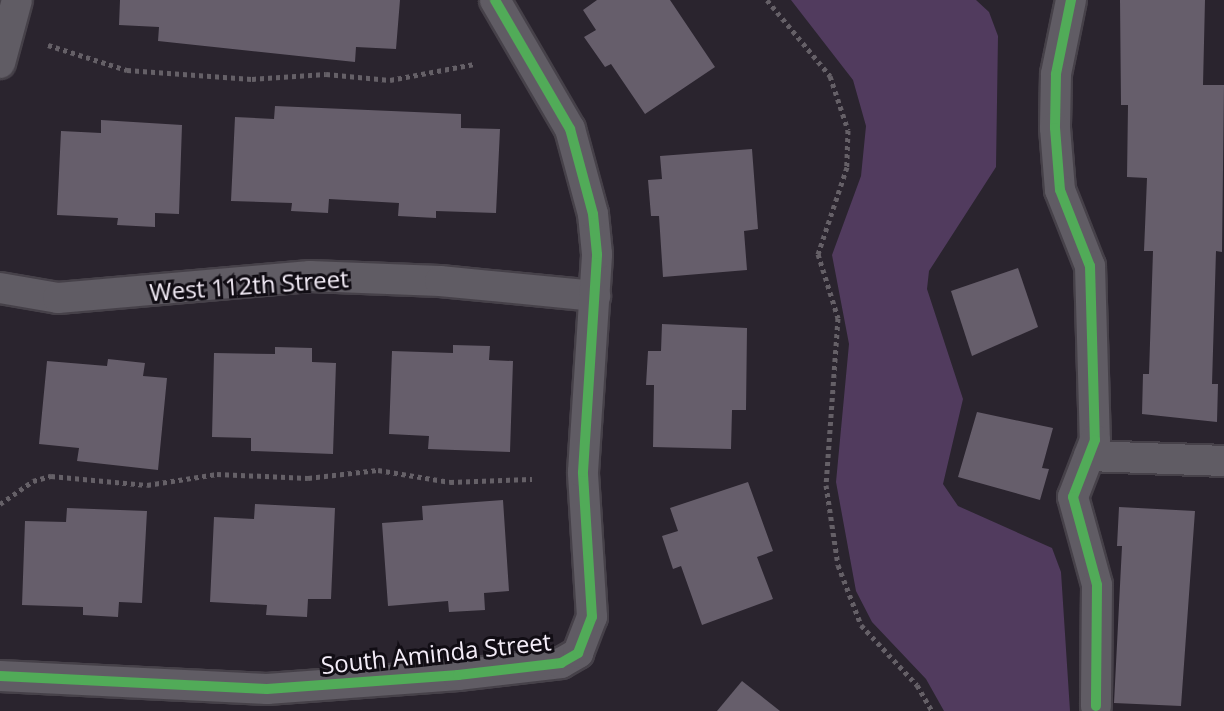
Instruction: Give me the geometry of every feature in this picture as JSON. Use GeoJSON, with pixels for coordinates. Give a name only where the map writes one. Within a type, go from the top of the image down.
{"type":"FeatureCollection","features":[{"type":"Feature","properties":{"kind":"street"},"geometry":{"type":"LineString","coordinates":[[0,63],[17,0]]}},
{"type":"Feature","properties":{"kind":"street","name":"South Aminda Street"},"geometry":{"type":"LineString","coordinates":[[0,676],[267,689],[502,670],[561,663],[578,653],[592,617],[583,469],[595,296],[593,214],[570,129],[495,0]]}},
{"type":"Feature","properties":{"kind":"street"},"geometry":{"type":"LineString","coordinates":[[1071,0],[1056,74],[1055,128],[1060,190],[1090,266],[1096,416],[1089,456],[1073,497],[1097,585],[1096,706]]}},
{"type":"Feature","properties":{"kind":"street","name":"West 112th Street"},"geometry":{"type":"LineString","coordinates":[[0,288],[58,298],[310,276],[440,281],[595,296]]}},
{"type":"Feature","properties":{"kind":"street"},"geometry":{"type":"LineString","coordinates":[[1089,456],[1224,461]]}},
{"type":"Feature","properties":{"kind":"path"},"geometry":{"type":"LineString","coordinates":[[767,0],[830,76],[848,130],[847,167],[818,254],[839,330],[826,485],[838,565],[861,625],[917,685],[932,711]]}},
{"type":"Feature","properties":{"kind":"path"},"geometry":{"type":"LineString","coordinates":[[48,45],[127,70],[252,79],[326,74],[390,80],[475,64]]}},
{"type":"Feature","properties":{"kind":"path"},"geometry":{"type":"LineString","coordinates":[[0,504],[33,481],[51,476],[147,485],[217,474],[308,478],[378,470],[450,482],[532,479]]}},
{"type":"Feature","properties":{"kind":"shaded area"},"geometry":{"type":"Polygon","coordinates":[[[791,0],[976,0],[989,12],[998,36],[996,167],[929,271],[927,289],[963,399],[943,484],[958,506],[1052,548],[1061,572],[1070,711],[944,711],[926,679],[872,622],[856,591],[836,482],[849,344],[832,255],[861,176],[866,126],[853,80],[791,0]]]}},
{"type":"Feature","properties":{"kind":"building"},"geometry":{"type":"Polygon","coordinates":[[[120,0],[400,0],[396,49],[356,47],[355,62],[158,41],[159,27],[119,25],[120,0]]]}},
{"type":"Feature","properties":{"kind":"building"},"geometry":{"type":"Polygon","coordinates":[[[597,0],[670,0],[715,67],[645,114],[611,64],[605,67],[584,37],[596,30],[583,10],[597,0]]]}},
{"type":"Feature","properties":{"kind":"building"},"geometry":{"type":"Polygon","coordinates":[[[1120,0],[1205,0],[1203,85],[1224,85],[1222,252],[1216,251],[1212,384],[1218,384],[1217,422],[1142,414],[1143,374],[1149,374],[1153,251],[1144,251],[1147,178],[1127,177],[1128,105],[1121,105],[1120,0]]]}},
{"type":"Feature","properties":{"kind":"building"},"geometry":{"type":"Polygon","coordinates":[[[275,106],[461,114],[461,128],[500,129],[496,213],[436,211],[436,218],[398,216],[399,203],[329,199],[328,213],[291,211],[292,203],[231,201],[235,117],[274,119],[275,106]]]}},
{"type":"Feature","properties":{"kind":"building"},"geometry":{"type":"Polygon","coordinates":[[[101,120],[182,125],[179,214],[155,213],[155,227],[117,225],[118,218],[57,215],[61,131],[101,133],[101,120]]]}},
{"type":"Feature","properties":{"kind":"building"},"geometry":{"type":"Polygon","coordinates":[[[752,149],[758,229],[744,231],[747,270],[663,277],[659,216],[651,216],[648,180],[662,179],[660,156],[752,149]]]}},
{"type":"Feature","properties":{"kind":"building"},"geometry":{"type":"Polygon","coordinates":[[[1018,268],[1038,327],[972,356],[951,291],[1018,268]]]}},
{"type":"Feature","properties":{"kind":"building"},"geometry":{"type":"Polygon","coordinates":[[[662,324],[747,328],[746,410],[732,410],[731,449],[653,447],[654,385],[646,385],[648,351],[661,351],[662,324]]]}},
{"type":"Feature","properties":{"kind":"building"},"geometry":{"type":"Polygon","coordinates":[[[453,345],[490,346],[489,360],[513,361],[510,452],[428,449],[429,436],[389,434],[392,351],[453,353],[453,345]]]}},
{"type":"Feature","properties":{"kind":"building"},"geometry":{"type":"Polygon","coordinates":[[[275,347],[312,348],[312,362],[336,363],[333,454],[251,451],[251,438],[212,437],[214,353],[275,354],[275,347]]]}},
{"type":"Feature","properties":{"kind":"building"},"geometry":{"type":"Polygon","coordinates":[[[108,359],[145,363],[143,376],[167,378],[158,470],[77,461],[79,448],[39,444],[47,361],[107,366],[108,359]]]}},
{"type":"Feature","properties":{"kind":"building"},"geometry":{"type":"Polygon","coordinates":[[[977,412],[1053,428],[1042,468],[1049,469],[1040,500],[958,477],[977,412]]]}},
{"type":"Feature","properties":{"kind":"building"},"geometry":{"type":"Polygon","coordinates":[[[748,482],[773,551],[757,557],[773,599],[702,625],[681,566],[673,569],[662,536],[678,531],[670,508],[748,482]]]}},
{"type":"Feature","properties":{"kind":"building"},"geometry":{"type":"Polygon","coordinates":[[[503,500],[509,591],[484,593],[485,610],[449,612],[448,601],[388,606],[382,523],[423,520],[422,506],[503,500]]]}},
{"type":"Feature","properties":{"kind":"building"},"geometry":{"type":"Polygon","coordinates":[[[255,504],[335,508],[331,599],[308,599],[307,617],[266,615],[267,605],[210,602],[214,517],[254,519],[255,504]]]}},
{"type":"Feature","properties":{"kind":"building"},"geometry":{"type":"Polygon","coordinates":[[[1119,507],[1195,511],[1181,706],[1114,703],[1122,546],[1117,546],[1119,507]]]}},
{"type":"Feature","properties":{"kind":"building"},"geometry":{"type":"Polygon","coordinates":[[[67,508],[147,511],[142,603],[119,602],[118,617],[83,615],[83,607],[22,605],[25,521],[66,522],[67,508]]]}},
{"type":"Feature","properties":{"kind":"building"},"geometry":{"type":"Polygon","coordinates":[[[742,681],[780,711],[717,711],[742,681]]]}},
{"type":"Feature","properties":{"kind":"cycle path"},"geometry":{"type":"LineString","coordinates":[[0,676],[267,689],[458,675],[561,663],[578,653],[592,617],[583,472],[597,254],[593,214],[570,129],[495,0]]}},
{"type":"Feature","properties":{"kind":"cycle path"},"geometry":{"type":"LineString","coordinates":[[1071,0],[1056,74],[1055,128],[1060,190],[1090,266],[1095,440],[1073,497],[1097,585],[1096,706]]}}]}
